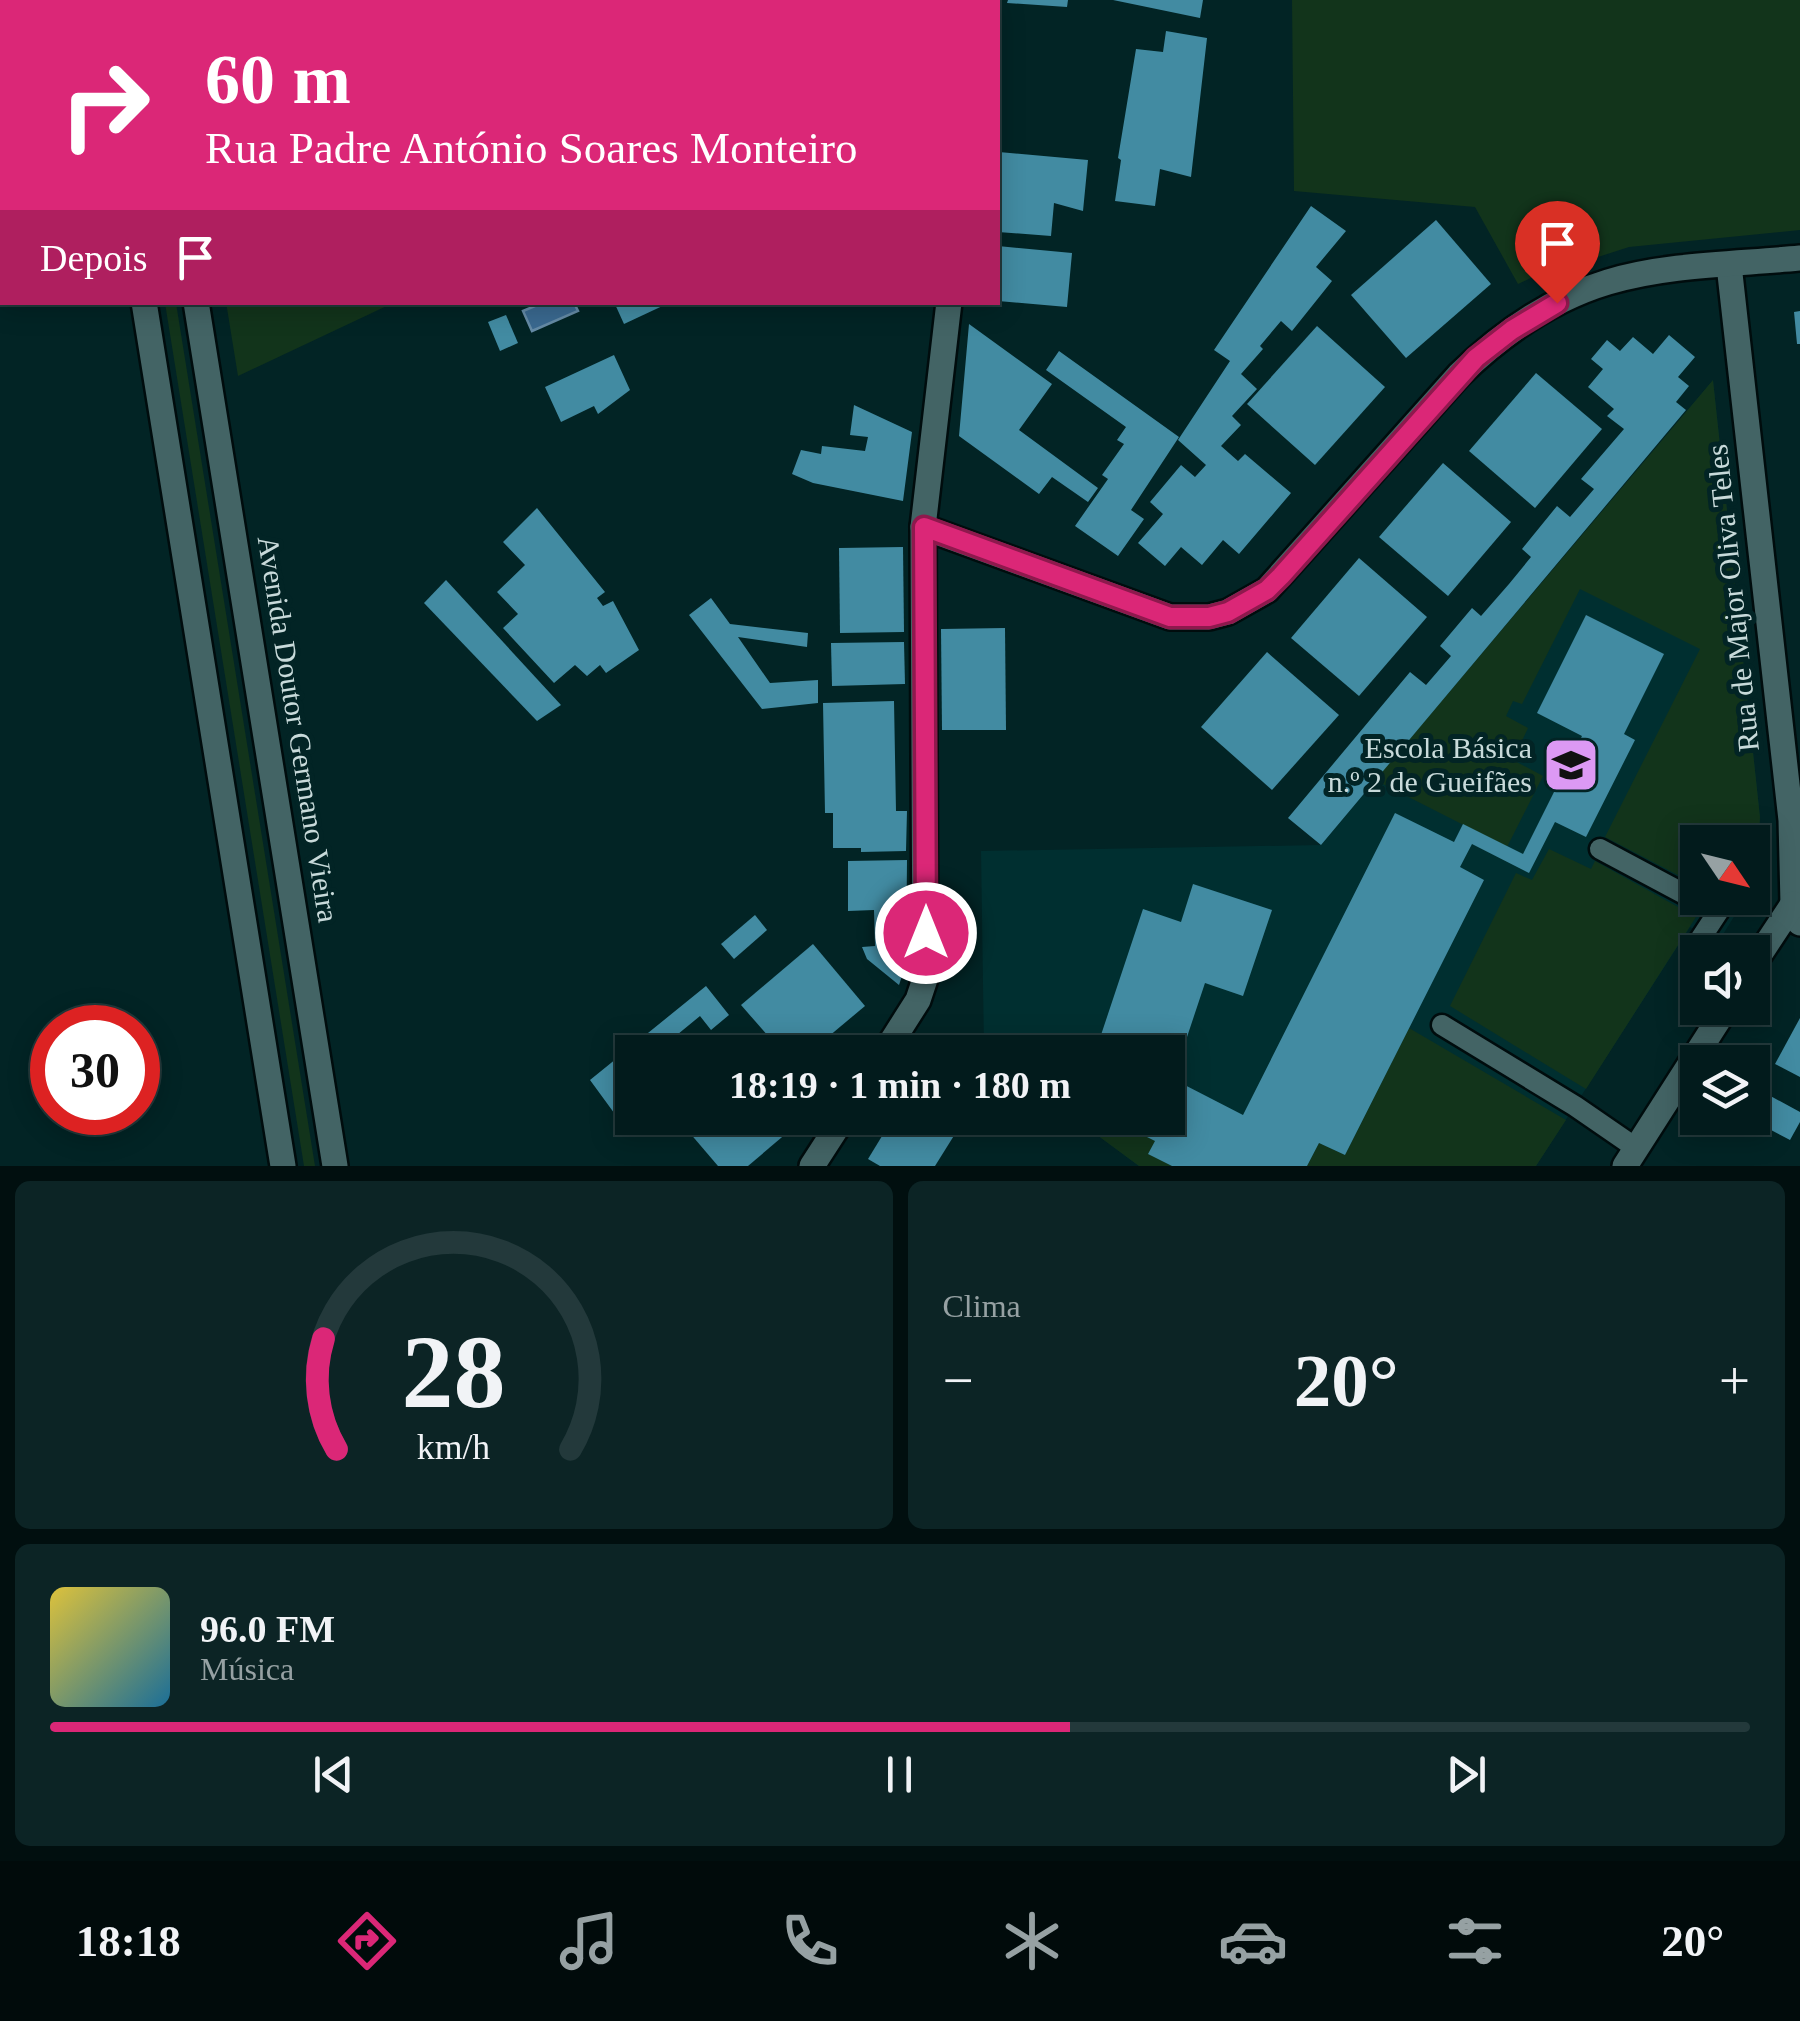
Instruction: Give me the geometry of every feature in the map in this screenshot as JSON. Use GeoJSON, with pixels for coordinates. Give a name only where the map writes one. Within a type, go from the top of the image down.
{"type":"FeatureCollection","features":[{"type":"Feature","properties":{"kind":"street"},"geometry":{"type":"LineString","coordinates":[[924,527],[1150,612],[1190,618],[1228,612],[1267,590],[1459,375],[1512,330],[1557,303],[1636,275],[1800,258]]}},
{"type":"Feature","properties":{"kind":"street","name":"Rua de Major Oliva Teles"},"geometry":{"type":"LineString","coordinates":[[1728,265],[1790,820],[1796,914]]}},
{"type":"Feature","properties":{"kind":"street"},"geometry":{"type":"LineString","coordinates":[[144,305],[283,1166]]}},
{"type":"Feature","properties":{"kind":"street","name":"Avenida Doutor Germano Vieira"},"geometry":{"type":"LineString","coordinates":[[196,305],[336,1166]]}},
{"type":"Feature","properties":{"kind":"street"},"geometry":{"type":"LineString","coordinates":[[895,1035],[918,1000],[925,979],[924,527],[949,305]]}},
{"type":"Feature","properties":{"kind":"street"},"geometry":{"type":"LineString","coordinates":[[1770,945],[1796,914]]}},
{"type":"Feature","properties":{"kind":"street"},"geometry":{"type":"LineString","coordinates":[[1630,1157],[1715,1025]]}},
{"type":"Feature","properties":{"kind":"street"},"geometry":{"type":"LineString","coordinates":[[812,1166],[832,1135]]}},
{"type":"Feature","properties":{"kind":"lane"},"geometry":{"type":"LineString","coordinates":[[1600,848],[1718,912],[1704,935]]}},
{"type":"Feature","properties":{"kind":"lane"},"geometry":{"type":"LineString","coordinates":[[1442,1025],[1574,1106],[1630,1157]]}},
{"type":"Feature","properties":{"kind":"shaded area","name":"Escola Básica n.º 2 de Gueifães"},"geometry":{"type":"Polygon","coordinates":[[[1713,380],[1759,825],[1680,825],[1680,915],[1735,915],[1722,935],[1703,935],[1690,927],[1685,935],[1680,935],[1680,943],[1536,1166],[1139,1166],[1097,1135],[1185,1135],[1185,1035],[984,1035],[981,851],[1321,845],[1713,380]]]}},
{"type":"Feature","properties":{"kind":"green space"},"geometry":{"type":"Polygon","coordinates":[[[1292,0],[1800,0],[1800,230],[1629,247],[1567,267],[1562,263],[1518,284],[1475,207],[1294,191],[1292,0]]]}},
{"type":"Feature","properties":{"kind":"green space"},"geometry":{"type":"Polygon","coordinates":[[[165,305],[176,305],[315,1166],[304,1166],[165,305]]]}},
{"type":"Feature","properties":{"kind":"green space"},"geometry":{"type":"Polygon","coordinates":[[[226,305],[389,305],[238,376],[226,305]]]}},
{"type":"Feature","properties":{"kind":"green space"},"geometry":{"type":"Polygon","coordinates":[[[1713,380],[1760,825],[1680,825],[1680,876],[1605,837],[1700,649],[1580,589],[1522,704],[1513,701],[1506,716],[1528,728],[1513,760],[1543,776],[1507,847],[1375,780],[1713,380]]]}},
{"type":"Feature","properties":{"kind":"green space"},"geometry":{"type":"Polygon","coordinates":[[[1549,849],[1591,869],[1595,861],[1680,908],[1680,915],[1696,917],[1684,935],[1680,935],[1680,942],[1586,1089],[1450,1006],[1516,873],[1532,880],[1549,849]]]}},
{"type":"Feature","properties":{"kind":"green space"},"geometry":{"type":"Polygon","coordinates":[[[1409,1028],[1566,1120],[1536,1166],[1307,1166],[1319,1143],[1345,1155],[1409,1028]]]}},
{"type":"Feature","properties":{"kind":"green space"},"geometry":{"type":"Polygon","coordinates":[[[1097,1135],[1143,1135],[1155,1141],[1149,1154],[1172,1166],[1139,1166],[1097,1135]]]}},
{"type":"Feature","properties":{"kind":"water"},"geometry":{"type":"Polygon","coordinates":[[[537,305],[575,305],[578,311],[532,331],[523,311],[537,305]]]}},
{"type":"Feature","properties":{"kind":"building"},"geometry":{"type":"Polygon","coordinates":[[[1068,0],[1067,7],[1007,3],[1068,0]]]}},
{"type":"Feature","properties":{"kind":"building"},"geometry":{"type":"Polygon","coordinates":[[[1113,0],[1203,0],[1200,18],[1113,0]]]}},
{"type":"Feature","properties":{"kind":"building"},"geometry":{"type":"Polygon","coordinates":[[[1166,31],[1207,38],[1191,177],[1160,169],[1155,206],[1115,201],[1136,49],[1163,52],[1166,31]]]}},
{"type":"Feature","properties":{"kind":"building"},"geometry":{"type":"Polygon","coordinates":[[[1000,152],[1088,160],[1083,211],[1054,203],[1051,236],[1000,232],[1000,152]]]}},
{"type":"Feature","properties":{"kind":"building"},"geometry":{"type":"Polygon","coordinates":[[[1311,206],[1346,231],[1316,267],[1332,281],[1292,331],[1281,321],[1241,374],[1257,389],[1232,416],[1241,425],[1221,446],[1238,461],[1245,454],[1291,493],[1239,554],[1223,540],[1202,565],[1181,547],[1165,566],[1138,543],[1163,514],[1150,502],[1181,465],[1195,477],[1206,465],[1178,440],[1230,361],[1214,350],[1311,206]]]}},
{"type":"Feature","properties":{"kind":"building"},"geometry":{"type":"Polygon","coordinates":[[[1436,220],[1491,284],[1406,358],[1351,295],[1436,220]]]}},
{"type":"Feature","properties":{"kind":"building"},"geometry":{"type":"Polygon","coordinates":[[[1000,246],[1072,253],[1067,307],[1000,301],[1000,246]]]}},
{"type":"Feature","properties":{"kind":"building"},"geometry":{"type":"Polygon","coordinates":[[[615,305],[665,305],[624,324],[615,305]]]}},
{"type":"Feature","properties":{"kind":"building"},"geometry":{"type":"Polygon","coordinates":[[[1800,311],[1800,344],[1797,344],[1794,312],[1800,311]]]}},
{"type":"Feature","properties":{"kind":"building"},"geometry":{"type":"Polygon","coordinates":[[[506,315],[518,343],[500,351],[488,322],[506,315]]]}},
{"type":"Feature","properties":{"kind":"building"},"geometry":{"type":"Polygon","coordinates":[[[969,324],[1052,384],[1019,430],[1098,488],[1088,502],[1052,477],[1039,494],[959,436],[969,324]]]}},
{"type":"Feature","properties":{"kind":"building"},"geometry":{"type":"Polygon","coordinates":[[[1317,326],[1385,387],[1315,465],[1247,404],[1317,326]]]}},
{"type":"Feature","properties":{"kind":"building"},"geometry":{"type":"Polygon","coordinates":[[[1669,335],[1695,357],[1678,377],[1689,386],[1676,402],[1686,410],[1321,845],[1288,818],[1410,672],[1426,685],[1451,656],[1440,646],[1472,608],[1481,616],[1509,584],[1531,557],[1522,549],[1557,506],[1570,517],[1594,489],[1581,479],[1624,429],[1607,416],[1614,409],[1588,387],[1603,369],[1591,359],[1607,340],[1620,351],[1633,337],[1653,354],[1669,335]]]}},
{"type":"Feature","properties":{"kind":"building"},"geometry":{"type":"Polygon","coordinates":[[[1059,351],[1179,437],[1131,510],[1144,519],[1118,556],[1075,526],[1108,479],[1102,475],[1124,444],[1117,440],[1126,427],[1046,370],[1059,351]]]}},
{"type":"Feature","properties":{"kind":"building"},"geometry":{"type":"Polygon","coordinates":[[[614,355],[630,390],[598,414],[594,406],[561,422],[545,387],[614,355]]]}},
{"type":"Feature","properties":{"kind":"building"},"geometry":{"type":"Polygon","coordinates":[[[1536,373],[1602,429],[1535,508],[1469,451],[1536,373]]]}},
{"type":"Feature","properties":{"kind":"building"},"geometry":{"type":"Polygon","coordinates":[[[854,405],[912,432],[903,501],[813,483],[792,474],[801,450],[821,454],[822,446],[865,451],[868,437],[850,435],[854,405]]]}},
{"type":"Feature","properties":{"kind":"building"},"geometry":{"type":"Polygon","coordinates":[[[1443,463],[1511,522],[1448,596],[1379,537],[1443,463]]]}},
{"type":"Feature","properties":{"kind":"building"},"geometry":{"type":"Polygon","coordinates":[[[537,508],[605,592],[597,598],[603,606],[613,601],[639,650],[606,673],[600,665],[587,676],[575,665],[554,683],[503,628],[518,614],[497,592],[525,565],[503,542],[537,508]]]}},
{"type":"Feature","properties":{"kind":"building"},"geometry":{"type":"Polygon","coordinates":[[[903,547],[904,632],[840,633],[839,548],[903,547]]]}},
{"type":"Feature","properties":{"kind":"building"},"geometry":{"type":"Polygon","coordinates":[[[1359,558],[1427,617],[1359,696],[1291,638],[1359,558]]]}},
{"type":"Feature","properties":{"kind":"building"},"geometry":{"type":"Polygon","coordinates":[[[446,580],[561,705],[537,721],[424,603],[446,580]]]}},
{"type":"Feature","properties":{"kind":"building"},"geometry":{"type":"Polygon","coordinates":[[[711,598],[730,624],[808,633],[807,647],[738,637],[770,683],[818,680],[818,703],[762,709],[689,615],[711,598]]]}},
{"type":"Feature","properties":{"kind":"building"},"geometry":{"type":"Polygon","coordinates":[[[1586,615],[1664,654],[1624,734],[1635,740],[1586,837],[1555,822],[1529,873],[1472,844],[1460,867],[1484,880],[1345,1155],[1319,1143],[1307,1166],[1172,1166],[1148,1154],[1155,1141],[1143,1135],[1185,1135],[1185,1085],[1243,1115],[1395,813],[1454,842],[1463,824],[1523,854],[1582,736],[1537,713],[1586,615]]]}},
{"type":"Feature","properties":{"kind":"building"},"geometry":{"type":"Polygon","coordinates":[[[1005,628],[1006,730],[942,730],[941,629],[1005,628]]]}},
{"type":"Feature","properties":{"kind":"building"},"geometry":{"type":"Polygon","coordinates":[[[904,642],[905,684],[832,686],[831,643],[904,642]]]}},
{"type":"Feature","properties":{"kind":"building"},"geometry":{"type":"Polygon","coordinates":[[[1267,652],[1339,715],[1272,790],[1201,727],[1267,652]]]}},
{"type":"Feature","properties":{"kind":"building"},"geometry":{"type":"Polygon","coordinates":[[[894,701],[896,811],[907,811],[906,851],[833,848],[833,813],[825,813],[823,703],[894,701]]]}},
{"type":"Feature","properties":{"kind":"building"},"geometry":{"type":"Polygon","coordinates":[[[907,860],[906,964],[899,985],[867,959],[862,947],[875,946],[874,910],[848,911],[848,861],[907,860]]]}},
{"type":"Feature","properties":{"kind":"building"},"geometry":{"type":"Polygon","coordinates":[[[1193,884],[1272,910],[1243,996],[1205,983],[1185,1043],[1185,1035],[1101,1035],[1143,909],[1181,922],[1193,884]]]}},
{"type":"Feature","properties":{"kind":"building"},"geometry":{"type":"Polygon","coordinates":[[[755,915],[767,930],[734,959],[721,944],[755,915]]]}},
{"type":"Feature","properties":{"kind":"building"},"geometry":{"type":"Polygon","coordinates":[[[813,944],[865,1006],[830,1035],[767,1035],[741,1005],[813,944]]]}},
{"type":"Feature","properties":{"kind":"building"},"geometry":{"type":"Polygon","coordinates":[[[706,986],[729,1015],[711,1030],[700,1016],[677,1035],[646,1035],[706,986]]]}},
{"type":"Feature","properties":{"kind":"building"},"geometry":{"type":"Polygon","coordinates":[[[1800,1018],[1800,1077],[1775,1064],[1800,1018]]]}},
{"type":"Feature","properties":{"kind":"building"},"geometry":{"type":"Polygon","coordinates":[[[615,1060],[615,1114],[590,1080],[615,1060]]]}},
{"type":"Feature","properties":{"kind":"building"},"geometry":{"type":"Polygon","coordinates":[[[1770,1096],[1800,1112],[1800,1122],[1790,1140],[1770,1129],[1770,1096]]]}},
{"type":"Feature","properties":{"kind":"building"},"geometry":{"type":"Polygon","coordinates":[[[692,1135],[785,1135],[748,1166],[718,1166],[692,1135]]]}},
{"type":"Feature","properties":{"kind":"building"},"geometry":{"type":"Polygon","coordinates":[[[883,1135],[954,1135],[935,1166],[880,1166],[868,1159],[883,1135]]]}},
{"type":"Feature","properties":{"kind":"place","name":"Escola Básica n.º 2 de Gueifães"},"geometry":{"type":"Point","coordinates":[1571,765]}},
{"type":"Feature","properties":{"kind":"route"},"geometry":{"type":"LineString","coordinates":[[926,933],[924,527],[1150,612],[1190,618],[1228,612],[1267,590],[1281,576],[1476,358],[1557,303]]}}]}
